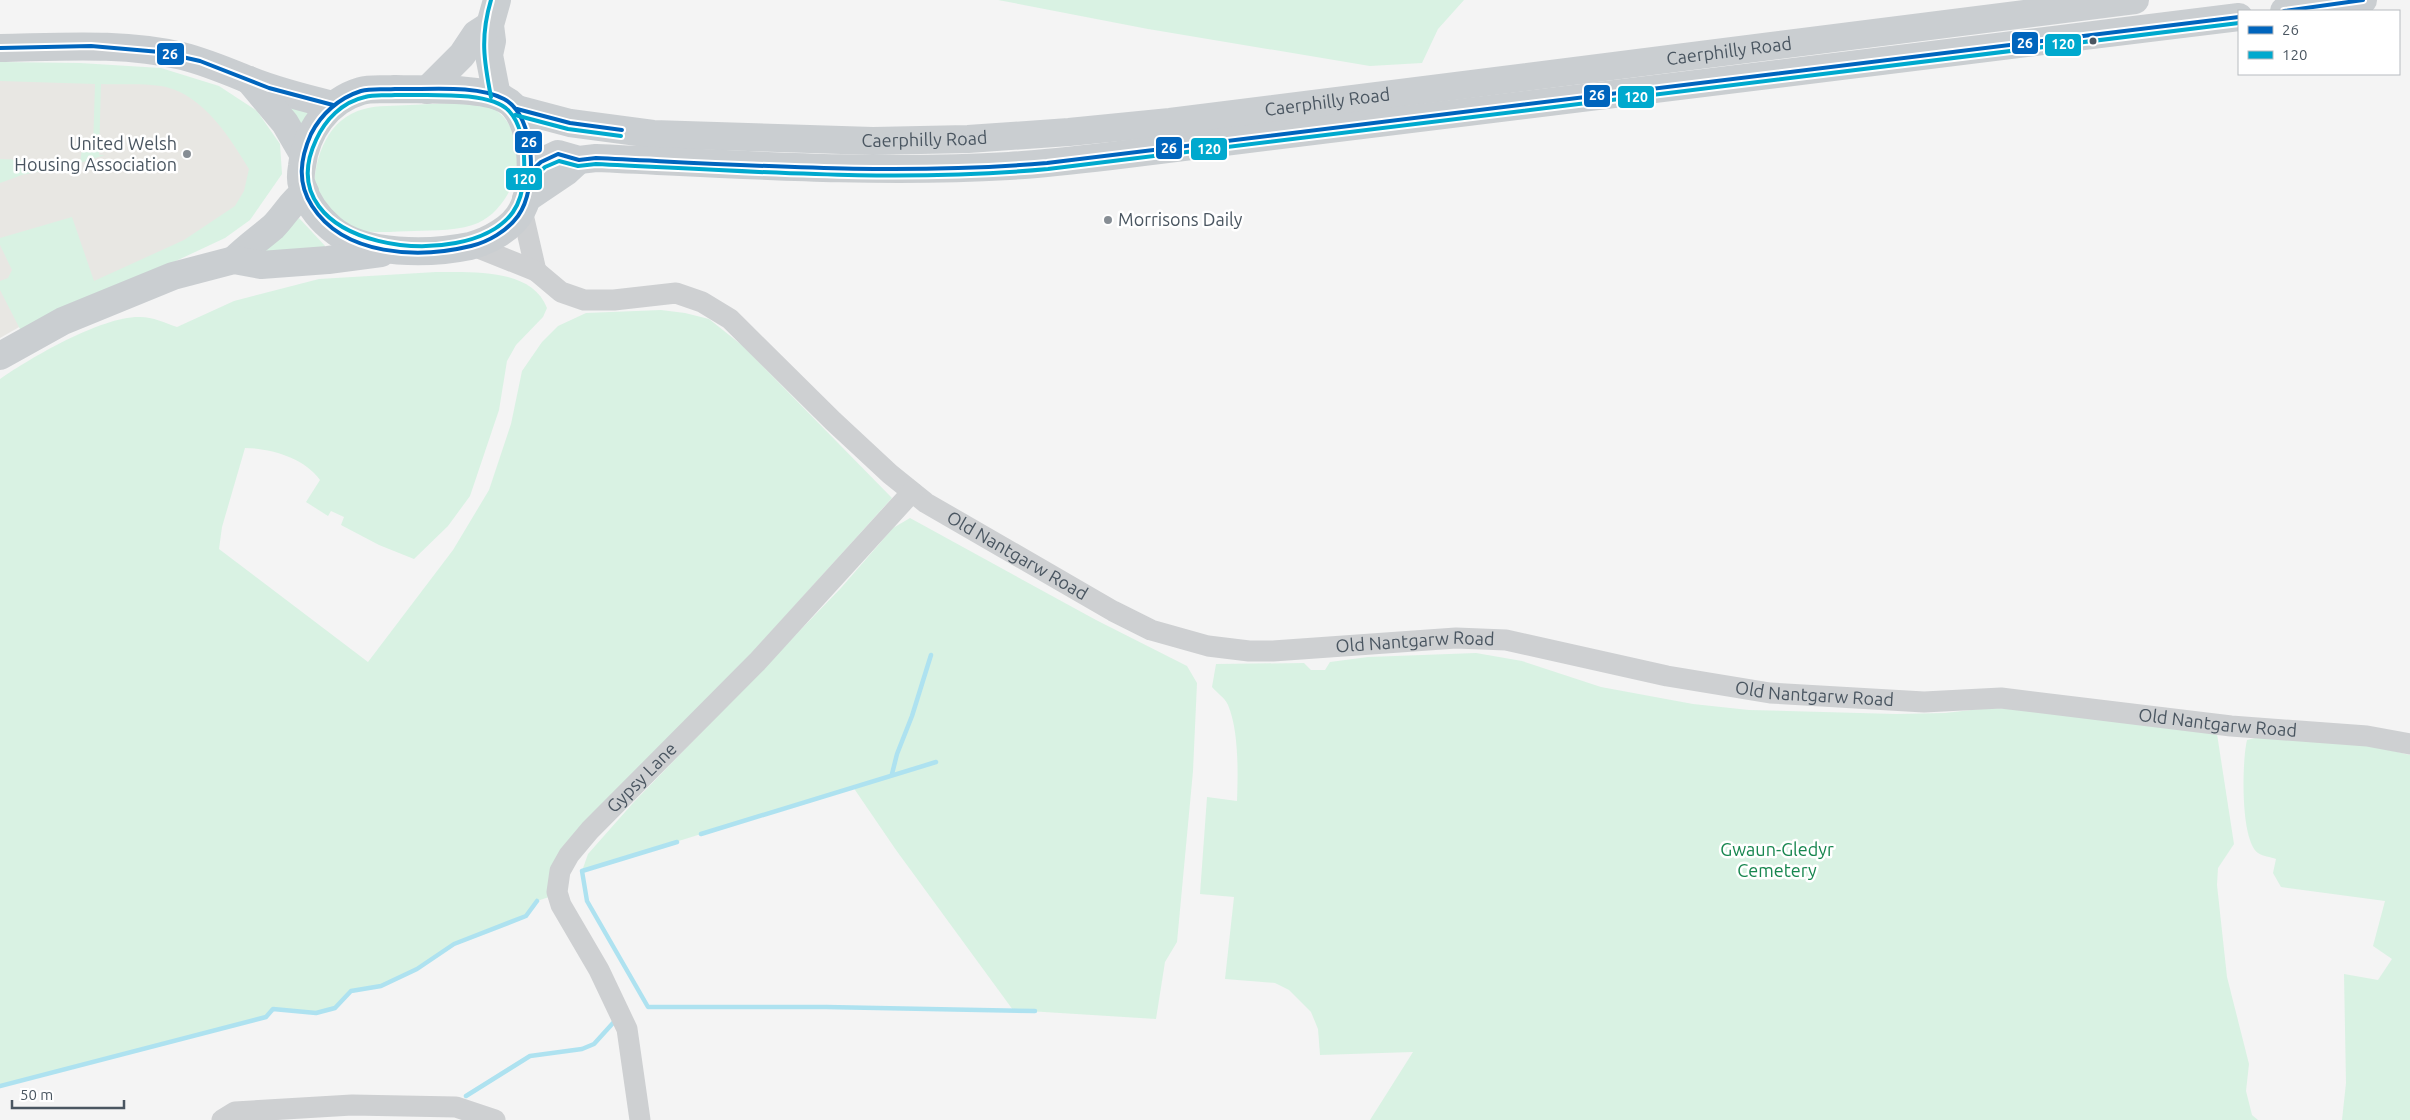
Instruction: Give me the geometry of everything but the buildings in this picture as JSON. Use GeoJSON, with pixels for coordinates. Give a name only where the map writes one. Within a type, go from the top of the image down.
{"type":"FeatureCollection","features":[{"type":"Feature","properties":{"kind":"main road","name":"Caerphilly Road"},"geometry":{"type":"LineString","coordinates":[[333,105],[362,91],[464,90],[570,123],[653,134],[872,141],[1050,134],[1170,122],[2135,0]]}},
{"type":"Feature","properties":{"kind":"main road"},"geometry":{"type":"LineString","coordinates":[[2291,10],[2363,0]]}},
{"type":"Feature","properties":{"kind":"main road"},"geometry":{"type":"LineString","coordinates":[[493,12],[490,64],[507,103],[530,144],[530,187],[524,204]]}},
{"type":"Feature","properties":{"kind":"main road"},"geometry":{"type":"LineString","coordinates":[[427,90],[462,55],[493,12]]}},
{"type":"Feature","properties":{"kind":"main road","name":"Caerphilly Road"},"geometry":{"type":"LineString","coordinates":[[530,172],[541,162],[558,154],[579,160],[596,158],[916,168],[1008,166],[1111,156],[2238,17]]}},
{"type":"Feature","properties":{"kind":"main road"},"geometry":{"type":"LineString","coordinates":[[0,48],[139,49],[180,55],[206,62],[300,98],[333,105],[311,131],[303,154],[301,183],[310,206],[332,229],[358,243],[398,251]]}},
{"type":"Feature","properties":{"kind":"main road"},"geometry":{"type":"LineString","coordinates":[[249,80],[285,123],[303,154]]}},
{"type":"Feature","properties":{"kind":"main road"},"geometry":{"type":"LineString","coordinates":[[0,356],[63,321],[174,276],[234,260],[261,265],[328,260],[398,251],[471,246],[505,230],[524,204],[579,160]]}},
{"type":"Feature","properties":{"kind":"main road"},"geometry":{"type":"LineString","coordinates":[[234,260],[252,242],[272,228],[293,200],[305,192]]}},
{"type":"Feature","properties":{"kind":"street"},"geometry":{"type":"LineString","coordinates":[[524,204],[536,271]]}},
{"type":"Feature","properties":{"kind":"street","name":"Old Nantgarw Road"},"geometry":{"type":"LineString","coordinates":[[471,246],[536,271],[561,292],[584,300],[614,300],[676,293],[715,308],[730,319],[833,421],[890,474],[926,503],[1134,623],[1173,638],[1208,646],[1250,652],[1456,638],[1506,640],[1667,676],[1770,692],[1912,701],[2001,698],[2231,726],[2367,736],[2410,744]]}},
{"type":"Feature","properties":{"kind":"street","name":"Gypsy Lane"},"geometry":{"type":"LineString","coordinates":[[640,1120],[627,1029],[599,970],[561,905],[557,892],[560,871],[569,855],[590,830],[757,662],[912,492]]}},
{"type":"Feature","properties":{"kind":"street"},"geometry":{"type":"LineString","coordinates":[[222,1120],[234,1112],[352,1105],[456,1107],[496,1120]]}},
{"type":"Feature","properties":{"kind":"shaded area"},"geometry":{"type":"Polygon","coordinates":[[[0,62],[169,75],[275,145],[232,223],[35,318],[0,338],[0,62]]]}},
{"type":"Feature","properties":{"kind":"green space"},"geometry":{"type":"Polygon","coordinates":[[[998,0],[1464,0],[1438,29],[1422,63],[1370,66],[1148,29],[998,0]]]}},
{"type":"Feature","properties":{"kind":"green space"},"geometry":{"type":"Polygon","coordinates":[[[0,62],[80,63],[161,68],[219,86],[257,111],[280,144],[282,174],[250,220],[225,238],[22,333],[0,290],[0,281],[8,278],[12,270],[0,245],[0,238],[72,217],[94,281],[184,240],[235,206],[244,191],[249,169],[225,132],[193,100],[180,92],[166,87],[143,85],[101,84],[99,155],[105,155],[80,163],[82,149],[93,147],[95,84],[0,81],[0,62]]]}},
{"type":"Feature","properties":{"kind":"green space"},"geometry":{"type":"Polygon","coordinates":[[[272,95],[310,113],[298,134],[272,95]]]}},
{"type":"Feature","properties":{"kind":"green space"},"geometry":{"type":"Polygon","coordinates":[[[472,102],[493,108],[506,120],[514,135],[518,152],[517,169],[512,186],[504,201],[492,214],[478,223],[455,229],[438,230],[376,232],[356,229],[340,221],[314,188],[317,163],[326,140],[341,121],[352,114],[364,109],[381,106],[472,102]]]}},
{"type":"Feature","properties":{"kind":"green space"},"geometry":{"type":"Polygon","coordinates":[[[0,159],[75,162],[72,165],[22,175],[0,183],[0,159]]]}},
{"type":"Feature","properties":{"kind":"green space"},"geometry":{"type":"Polygon","coordinates":[[[298,219],[326,247],[258,253],[298,219]]]}},
{"type":"Feature","properties":{"kind":"green space"},"geometry":{"type":"Polygon","coordinates":[[[436,272],[483,273],[515,279],[539,295],[547,308],[543,317],[516,345],[507,361],[499,410],[470,496],[448,526],[414,559],[379,545],[341,525],[344,517],[331,511],[328,516],[306,502],[320,480],[313,472],[296,460],[276,452],[245,448],[222,527],[219,549],[368,662],[453,550],[489,490],[511,424],[522,371],[542,342],[558,326],[586,313],[661,310],[709,319],[743,346],[892,498],[750,655],[643,763],[549,897],[537,901],[526,916],[454,944],[417,969],[381,986],[351,991],[335,1008],[316,1013],[273,1009],[266,1017],[0,1086],[0,379],[48,349],[68,339],[87,330],[124,318],[150,318],[177,327],[234,301],[319,279],[436,272]]]}},
{"type":"Feature","properties":{"kind":"green space"},"geometry":{"type":"Polygon","coordinates":[[[910,518],[1096,620],[1187,666],[1197,683],[1193,771],[1177,942],[1165,962],[1156,1019],[1013,1010],[896,850],[853,787],[582,871],[588,854],[633,803],[841,588],[893,528],[910,518]]]}},
{"type":"Feature","properties":{"kind":"green space","name":"Gwaun-Gledyr Cemetery"},"geometry":{"type":"Polygon","coordinates":[[[1476,653],[1522,661],[1601,687],[1693,704],[1749,710],[1896,714],[1945,713],[1989,708],[2050,711],[2217,734],[2234,844],[2218,868],[2217,885],[2227,977],[2249,1064],[2246,1091],[2252,1115],[2258,1120],[1370,1120],[1413,1052],[1320,1055],[1318,1029],[1311,1012],[1289,990],[1275,983],[1225,979],[1234,897],[1200,894],[1207,797],[1237,801],[1236,739],[1232,715],[1227,702],[1212,687],[1216,664],[1304,663],[1311,670],[1325,670],[1330,662],[1368,657],[1476,653]]]}},
{"type":"Feature","properties":{"kind":"green space"},"geometry":{"type":"Polygon","coordinates":[[[2259,737],[2369,745],[2410,755],[2410,1120],[2342,1120],[2346,1083],[2344,974],[2378,980],[2392,959],[2373,946],[2385,901],[2281,887],[2273,873],[2276,859],[2258,853],[2252,845],[2245,817],[2245,750],[2247,740],[2259,737]]]}},
{"type":"Feature","properties":{"kind":"waterway"},"geometry":{"type":"LineString","coordinates":[[892,774],[931,655]]}},
{"type":"Feature","properties":{"kind":"waterway"},"geometry":{"type":"LineString","coordinates":[[701,834],[936,762]]}},
{"type":"Feature","properties":{"kind":"waterway"},"geometry":{"type":"LineString","coordinates":[[677,842],[582,871],[587,901],[648,1007],[826,1007],[1035,1011]]}},
{"type":"Feature","properties":{"kind":"waterway"},"geometry":{"type":"LineString","coordinates":[[0,1086],[266,1017],[273,1009],[316,1013],[335,1008],[351,991],[381,986],[417,969],[454,944],[526,916],[537,901]]}},
{"type":"Feature","properties":{"kind":"waterway"},"geometry":{"type":"LineString","coordinates":[[466,1096],[530,1056],[582,1049],[594,1044],[613,1023]]}},
{"type":"Feature","properties":{"kind":"transit line","name":"120"},"geometry":{"type":"LineString","coordinates":[[491,0],[484,37],[491,97]]}},
{"type":"Feature","properties":{"kind":"transit line","name":"26"},"geometry":{"type":"LineString","coordinates":[[2291,10],[2363,0]]}},
{"type":"Feature","properties":{"kind":"transit line","name":"26"},"geometry":{"type":"LineString","coordinates":[[530,172],[541,162],[558,154],[579,160],[596,158],[822,168],[934,169],[1047,163],[2238,17]]}},
{"type":"Feature","properties":{"kind":"transit line","name":"120"},"geometry":{"type":"LineString","coordinates":[[534,177],[545,167],[559,161],[578,166],[596,164],[879,175],[992,173],[1048,169],[2238,23]]}},
{"type":"Feature","properties":{"kind":"transit line","name":"26"},"geometry":{"type":"LineString","coordinates":[[0,48],[91,46],[160,52],[200,61],[269,88],[333,105]]}},
{"type":"Feature","properties":{"kind":"transit line","name":"26"},"geometry":{"type":"LineString","coordinates":[[395,89],[480,91],[504,99],[515,108],[528,136],[531,172],[529,189],[524,204],[518,216],[503,231],[477,244],[450,250],[428,252],[384,250],[362,244],[343,235],[326,223],[312,206],[304,189],[302,171],[304,153],[315,127],[325,113],[338,102],[353,94],[369,90],[395,89]]}},
{"type":"Feature","properties":{"kind":"transit line","name":"120"},"geometry":{"type":"LineString","coordinates":[[395,95],[455,95],[472,97],[500,104],[509,111],[521,133],[524,160],[522,190],[518,204],[513,212],[489,232],[456,243],[417,246],[378,241],[344,228],[319,206],[308,177],[316,140],[324,126],[335,113],[357,99],[395,95]]}},
{"type":"Feature","properties":{"kind":"transit line","name":"26"},"geometry":{"type":"LineString","coordinates":[[517,109],[570,123],[622,130]]}},
{"type":"Feature","properties":{"kind":"transit line","name":"120"},"geometry":{"type":"LineString","coordinates":[[515,115],[568,129],[621,136]]}},
{"type":"Feature","properties":{"kind":"place","name":"United Welsh Housing Association"},"geometry":{"type":"Point","coordinates":[187,154]}},
{"type":"Feature","properties":{"kind":"place","name":"Morrisons Daily"},"geometry":{"type":"Point","coordinates":[1108,220]}}]}
